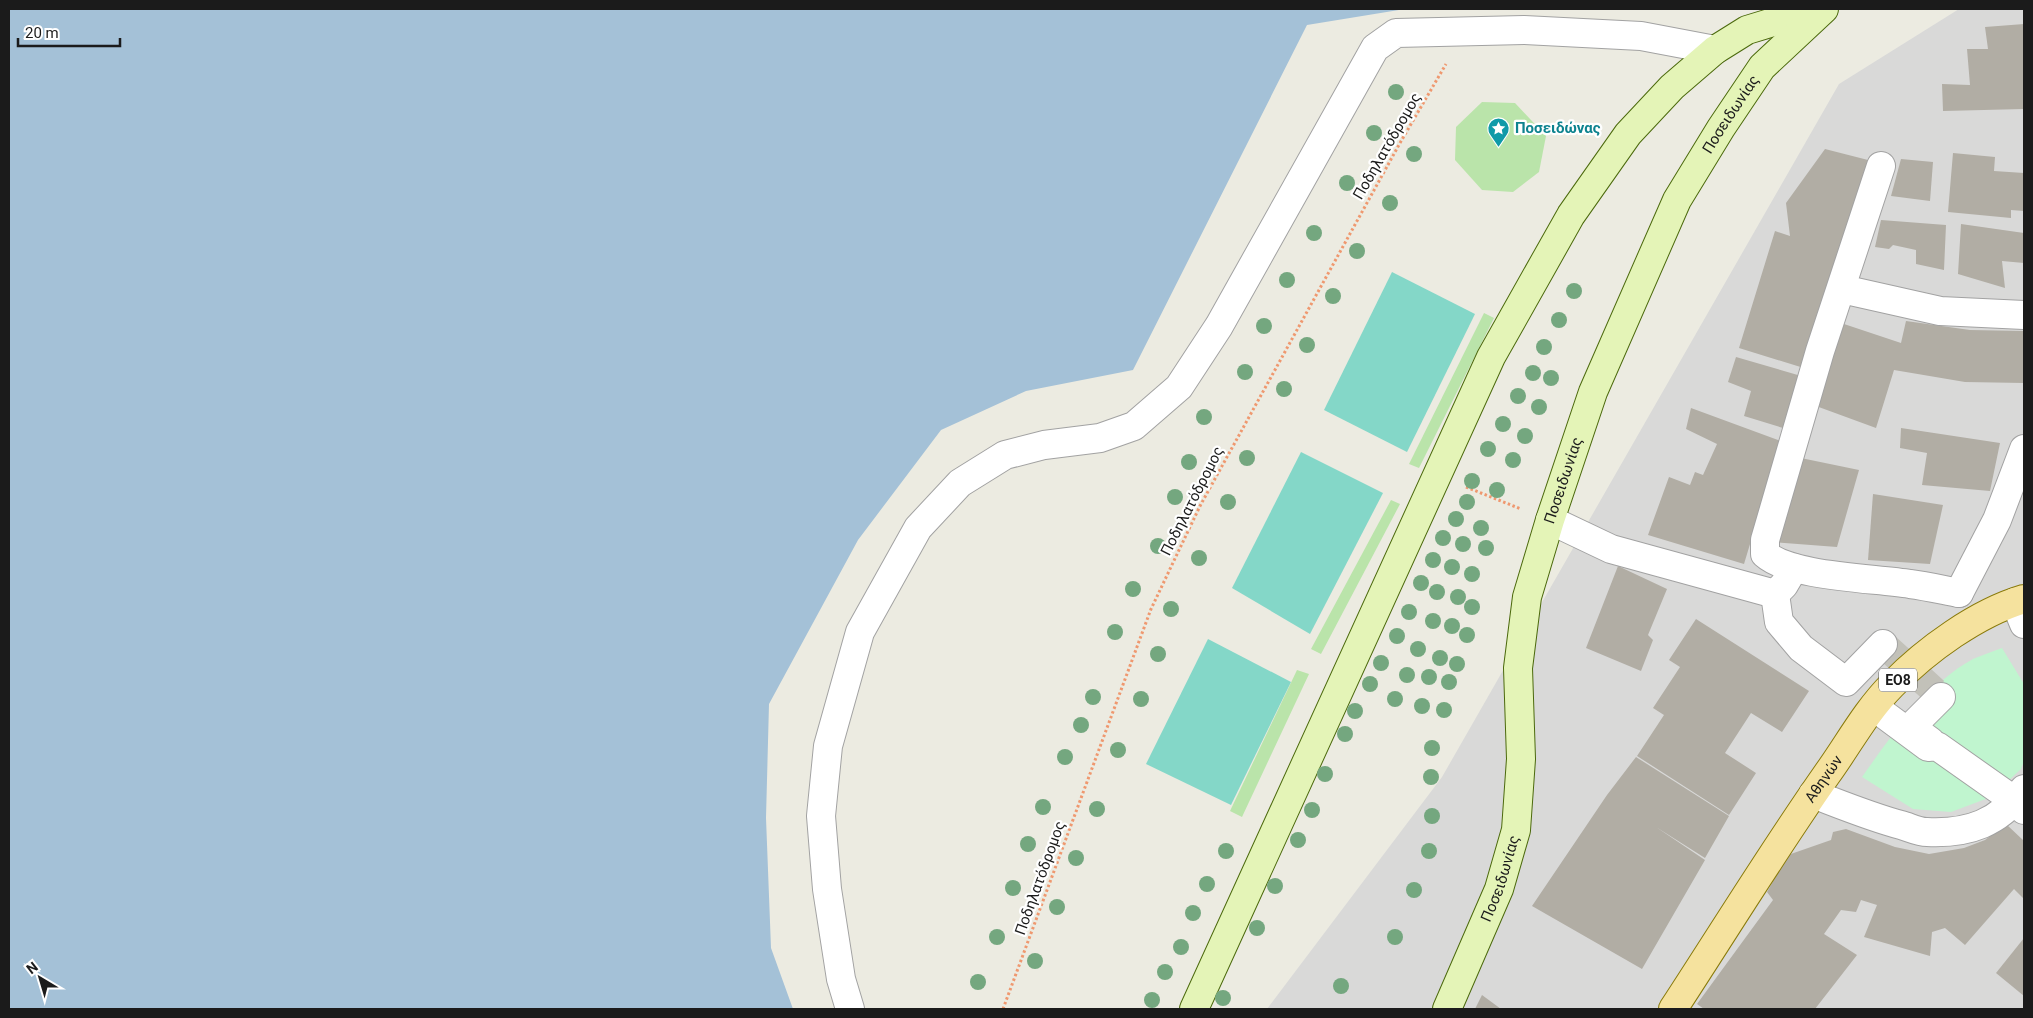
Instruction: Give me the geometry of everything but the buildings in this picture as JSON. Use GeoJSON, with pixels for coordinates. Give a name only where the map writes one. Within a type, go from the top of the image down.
{"type":"FeatureCollection","features":[{"type":"Feature","properties":{"kind":"main road","name":"Αθηνών"},"geometry":{"type":"LineString","coordinates":[[1676,1008],[1813,794],[1891,686],[1930,652],[1975,620],[2021,608]]}},
{"type":"Feature","properties":{"kind":"street"},"geometry":{"type":"LineString","coordinates":[[1194,1009],[1491,357],[1571,215],[1628,134],[1672,87],[1715,50],[1747,30],[1816,9]]}},
{"type":"Feature","properties":{"kind":"street","name":"Ποσειδωνίας"},"geometry":{"type":"LineString","coordinates":[[1447,1009],[1499,889],[1516,830],[1521,759],[1518,668],[1527,597],[1550,520],[1593,392],[1677,200],[1762,67],[1824,9]]}},
{"type":"Feature","properties":{"kind":"street"},"geometry":{"type":"LineString","coordinates":[[850,1009],[841,979],[827,889],[821,816],[828,746],[860,632],[918,528],[960,483],[1005,456],[1044,445],[1100,438],[1134,426],[1180,388],[1218,326],[1374,48],[1396,33],[1524,30],[1640,36],[1715,50]]}},
{"type":"Feature","properties":{"kind":"street"},"geometry":{"type":"LineString","coordinates":[[1881,166],[1842,290],[1820,351],[1765,540],[1765,554],[1773,561],[1794,568],[1852,578],[1910,584],[1959,593],[1975,620]]}},
{"type":"Feature","properties":{"kind":"street"},"geometry":{"type":"LineString","coordinates":[[1842,290],[1940,311],[2024,315]]}},
{"type":"Feature","properties":{"kind":"street"},"geometry":{"type":"LineString","coordinates":[[1959,593],[1997,520],[2024,449]]}},
{"type":"Feature","properties":{"kind":"street"},"geometry":{"type":"LineString","coordinates":[[1550,520],[1611,549],[1775,594]]}},
{"type":"Feature","properties":{"kind":"street"},"geometry":{"type":"LineString","coordinates":[[1775,594],[1784,585],[1794,568]]}},
{"type":"Feature","properties":{"kind":"street"},"geometry":{"type":"LineString","coordinates":[[1775,594],[1779,622],[1801,648],[1846,682],[1883,644]]}},
{"type":"Feature","properties":{"kind":"street"},"geometry":{"type":"LineString","coordinates":[[1813,794],[1885,820],[1926,832],[1970,830],[1995,818],[2021,800],[1911,727],[1941,697]]}},
{"type":"Feature","properties":{"kind":"street"},"geometry":{"type":"LineString","coordinates":[[1874,707],[1928,747],[1937,746]]}},
{"type":"Feature","properties":{"kind":"path","name":"Ποδηλατόδρομος"},"geometry":{"type":"LineString","coordinates":[[1003,1009],[1151,609],[1205,497],[1400,143],[1439,78],[1462,32]]}},
{"type":"Feature","properties":{"kind":"path"},"geometry":{"type":"LineString","coordinates":[[1438,476],[1550,520]]}},
{"type":"Feature","properties":{"kind":"shaded area"},"geometry":{"type":"Polygon","coordinates":[[[9,9],[1405,9],[1307,25],[1133,370],[1026,391],[941,430],[858,540],[769,704],[766,818],[771,948],[793,1009],[9,1009],[9,9]]]}},
{"type":"Feature","properties":{"kind":"shaded area"},"geometry":{"type":"Polygon","coordinates":[[[1959,9],[2024,9],[2024,1009],[1267,1009],[1442,777],[1839,84],[1959,9]]]}},
{"type":"Feature","properties":{"kind":"shaded area"},"geometry":{"type":"Polygon","coordinates":[[[1392,272],[1475,314],[1407,452],[1324,410],[1392,272]]]}},
{"type":"Feature","properties":{"kind":"shaded area"},"geometry":{"type":"Polygon","coordinates":[[[1301,452],[1383,493],[1310,634],[1232,588],[1301,452]]]}},
{"type":"Feature","properties":{"kind":"shaded area"},"geometry":{"type":"Polygon","coordinates":[[[1208,639],[1291,682],[1231,805],[1146,764],[1208,639]]]}},
{"type":"Feature","properties":{"kind":"green space"},"geometry":{"type":"Polygon","coordinates":[[[1482,102],[1515,103],[1546,136],[1539,172],[1513,192],[1482,190],[1455,160],[1456,127],[1482,102]]]}},
{"type":"Feature","properties":{"kind":"green space"},"geometry":{"type":"Polygon","coordinates":[[[1484,313],[1494,318],[1419,468],[1409,464],[1484,313]]]}},
{"type":"Feature","properties":{"kind":"green space"},"geometry":{"type":"Polygon","coordinates":[[[1391,500],[1400,504],[1321,654],[1311,649],[1391,500]]]}},
{"type":"Feature","properties":{"kind":"green space"},"geometry":{"type":"Polygon","coordinates":[[[2002,648],[2024,684],[2024,761],[2021,769],[1991,797],[1951,812],[1913,809],[1862,777],[1911,712],[1940,682],[1973,659],[2002,648]]]}},
{"type":"Feature","properties":{"kind":"green space"},"geometry":{"type":"Polygon","coordinates":[[[1297,670],[1309,674],[1242,817],[1230,811],[1297,670]]]}},
{"type":"Feature","properties":{"kind":"tunnel"},"geometry":{"type":"LineString","coordinates":[[1883,644],[1941,697]]}},
{"type":"Feature","properties":{"kind":"place","name":"Ποσειδώνας"},"geometry":{"type":"Point","coordinates":[1499,147]}}]}
